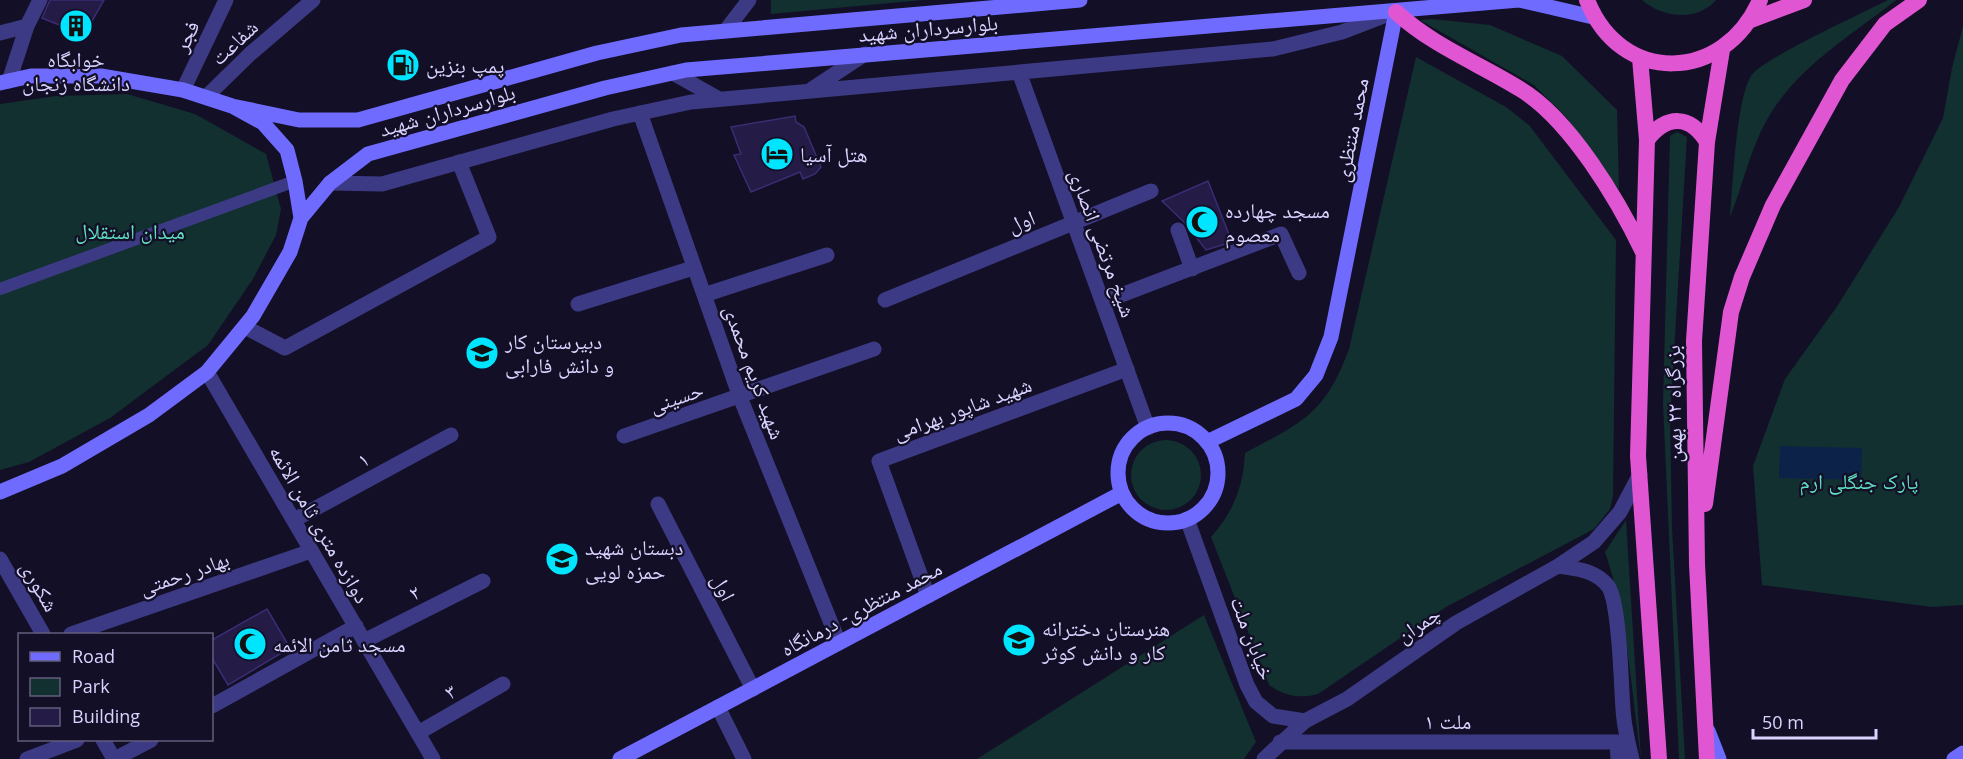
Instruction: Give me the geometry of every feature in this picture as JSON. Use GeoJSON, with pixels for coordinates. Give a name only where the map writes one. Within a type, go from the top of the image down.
{"type":"FeatureCollection","features":[{"type":"Feature","properties":{"kind":"highway"},"geometry":{"type":"LineString","coordinates":[[1587,0],[1593,16],[1614,41],[1640,58],[1661,63],[1682,63],[1703,59],[1722,50],[1751,20],[1760,0]]}},
{"type":"Feature","properties":{"kind":"highway"},"geometry":{"type":"LineString","coordinates":[[1751,20],[1804,0]]}},
{"type":"Feature","properties":{"kind":"highway"},"geometry":{"type":"LineString","coordinates":[[1698,564],[1731,312],[1742,277],[1773,205],[1842,80],[1885,24],[1919,0]]}},
{"type":"Feature","properties":{"kind":"highway"},"geometry":{"type":"LineString","coordinates":[[1396,12],[1414,28],[1522,90],[1546,109],[1583,153],[1622,209],[1645,256]]}},
{"type":"Feature","properties":{"kind":"highway","name":"بزرگراه ۲۲ بهمن"},"geometry":{"type":"LineString","coordinates":[[1707,759],[1698,564],[1694,340],[1707,142],[1722,50]]}},
{"type":"Feature","properties":{"kind":"highway","name":"بزرگراه ۲۲ بهمن"},"geometry":{"type":"LineString","coordinates":[[1640,58],[1647,140],[1640,474],[1659,759]]}},
{"type":"Feature","properties":{"kind":"highway"},"geometry":{"type":"LineString","coordinates":[[1647,140],[1656,128],[1670,121],[1686,122],[1699,129],[1707,142]]}},
{"type":"Feature","properties":{"kind":"main road","name":"بلوارسرداران شهید"},"geometry":{"type":"LineString","coordinates":[[232,105],[299,120],[358,120],[597,53],[681,35],[1080,0]]}},
{"type":"Feature","properties":{"kind":"main road","name":"بلوارسرداران شهید"},"geometry":{"type":"LineString","coordinates":[[300,218],[330,183],[368,154],[605,88],[673,73],[865,54],[1396,12],[1519,0],[1593,16]]}},
{"type":"Feature","properties":{"kind":"main road","name":"محمد منتظری"},"geometry":{"type":"LineString","coordinates":[[1207,442],[1296,399],[1316,375],[1331,337],[1396,12]]}},
{"type":"Feature","properties":{"kind":"main road"},"geometry":{"type":"LineString","coordinates":[[0,492],[62,466],[150,415],[207,372],[245,327],[290,252],[300,218],[295,181],[286,150],[263,123],[232,105],[183,90],[101,76],[32,76],[5,82]]}},
{"type":"Feature","properties":{"kind":"main road"},"geometry":{"type":"LineString","coordinates":[[1174,424],[1192,430],[1207,442],[1217,466],[1216,485],[1208,503],[1187,519],[1175,523],[1149,520],[1133,509],[1122,493],[1118,481],[1121,455],[1137,434],[1148,428],[1174,424]]}},
{"type":"Feature","properties":{"kind":"main road","name":"محمد منتظری- درمانگاه"},"geometry":{"type":"LineString","coordinates":[[621,759],[1122,493]]}},
{"type":"Feature","properties":{"kind":"main road"},"geometry":{"type":"LineString","coordinates":[[1704,723],[1719,759]]}},
{"type":"Feature","properties":{"kind":"main road"},"geometry":{"type":"LineString","coordinates":[[1954,759],[1963,753]]}},
{"type":"Feature","properties":{"kind":"street"},"geometry":{"type":"LineString","coordinates":[[5,82],[40,0]]}},
{"type":"Feature","properties":{"kind":"street","name":"فجر"},"geometry":{"type":"LineString","coordinates":[[183,90],[226,0]]}},
{"type":"Feature","properties":{"kind":"street"},"geometry":{"type":"LineString","coordinates":[[298,13],[313,0]]}},
{"type":"Feature","properties":{"kind":"street","name":"شفاعت"},"geometry":{"type":"LineString","coordinates":[[206,97],[250,54],[298,13],[323,0]]}},
{"type":"Feature","properties":{"kind":"street"},"geometry":{"type":"LineString","coordinates":[[726,30],[749,0]]}},
{"type":"Feature","properties":{"kind":"street"},"geometry":{"type":"LineString","coordinates":[[330,183],[382,183],[640,113],[691,102],[1273,49],[1342,32],[1396,12]]}},
{"type":"Feature","properties":{"kind":"street"},"geometry":{"type":"LineString","coordinates":[[0,33],[27,26]]}},
{"type":"Feature","properties":{"kind":"street"},"geometry":{"type":"LineString","coordinates":[[810,91],[865,54]]}},
{"type":"Feature","properties":{"kind":"street","name":"شیخ مرتضی انصاری"},"geometry":{"type":"LineString","coordinates":[[1019,72],[1148,428]]}},
{"type":"Feature","properties":{"kind":"street"},"geometry":{"type":"LineString","coordinates":[[673,73],[719,99]]}},
{"type":"Feature","properties":{"kind":"street","name":"شهید کریم محمدی"},"geometry":{"type":"LineString","coordinates":[[640,113],[740,397],[839,644]]}},
{"type":"Feature","properties":{"kind":"street"},"geometry":{"type":"LineString","coordinates":[[245,327],[285,348],[489,237],[459,162]]}},
{"type":"Feature","properties":{"kind":"street"},"geometry":{"type":"LineString","coordinates":[[0,289],[295,181]]}},
{"type":"Feature","properties":{"kind":"street","name":"اول"},"geometry":{"type":"LineString","coordinates":[[885,300],[1151,191]]}},
{"type":"Feature","properties":{"kind":"street"},"geometry":{"type":"LineString","coordinates":[[1178,230],[1192,269]]}},
{"type":"Feature","properties":{"kind":"street"},"geometry":{"type":"LineString","coordinates":[[1103,302],[1281,234],[1299,273]]}},
{"type":"Feature","properties":{"kind":"street"},"geometry":{"type":"LineString","coordinates":[[704,295],[827,255]]}},
{"type":"Feature","properties":{"kind":"street"},"geometry":{"type":"LineString","coordinates":[[578,304],[693,268]]}},
{"type":"Feature","properties":{"kind":"street","name":"حسینی"},"geometry":{"type":"LineString","coordinates":[[624,436],[874,349]]}},
{"type":"Feature","properties":{"kind":"street","name":"شهید شاپور بهرامی"},"geometry":{"type":"LineString","coordinates":[[928,596],[879,461],[1127,369]]}},
{"type":"Feature","properties":{"kind":"street","name":"دوازده متری ثامن الائمه"},"geometry":{"type":"LineString","coordinates":[[207,372],[433,759]]}},
{"type":"Feature","properties":{"kind":"street","name":"۱"},"geometry":{"type":"LineString","coordinates":[[294,520],[451,435]]}},
{"type":"Feature","properties":{"kind":"street","name":"چمران"},"geometry":{"type":"LineString","coordinates":[[1305,721],[1347,699],[1456,624],[1558,566],[1608,529],[1640,474]]}},
{"type":"Feature","properties":{"kind":"street","name":"اول"},"geometry":{"type":"LineString","coordinates":[[658,504],[753,689]]}},
{"type":"Feature","properties":{"kind":"street","name":"خیابان ملت"},"geometry":{"type":"LineString","coordinates":[[1187,519],[1246,685],[1256,702],[1273,716],[1305,721]]}},
{"type":"Feature","properties":{"kind":"street","name":"بهادر رحمتی"},"geometry":{"type":"LineString","coordinates":[[74,633],[311,550]]}},
{"type":"Feature","properties":{"kind":"street","name":"شکوری"},"geometry":{"type":"LineString","coordinates":[[0,559],[42,633]]}},
{"type":"Feature","properties":{"kind":"street"},"geometry":{"type":"LineString","coordinates":[[1558,566],[1583,569],[1598,576],[1609,588],[1616,626],[1623,713],[1632,759]]}},
{"type":"Feature","properties":{"kind":"street","name":"۲"},"geometry":{"type":"LineString","coordinates":[[364,641],[483,581]]}},
{"type":"Feature","properties":{"kind":"street"},"geometry":{"type":"LineString","coordinates":[[213,705],[356,626]]}},
{"type":"Feature","properties":{"kind":"street","name":"۳"},"geometry":{"type":"LineString","coordinates":[[418,734],[503,684]]}},
{"type":"Feature","properties":{"kind":"street"},"geometry":{"type":"LineString","coordinates":[[718,707],[744,759]]}},
{"type":"Feature","properties":{"kind":"street"},"geometry":{"type":"LineString","coordinates":[[1264,759],[1305,721]]}},
{"type":"Feature","properties":{"kind":"street"},"geometry":{"type":"LineString","coordinates":[[27,759],[73,741]]}},
{"type":"Feature","properties":{"kind":"street"},"geometry":{"type":"LineString","coordinates":[[104,741],[115,759],[149,741]]}},
{"type":"Feature","properties":{"kind":"street","name":"ملت ۱"},"geometry":{"type":"LineString","coordinates":[[1280,742],[1617,742],[1618,759]]}},
{"type":"Feature","properties":{"kind":"green space"},"geometry":{"type":"Polygon","coordinates":[[[771,0],[923,0],[771,14],[771,0]]]}},
{"type":"Feature","properties":{"kind":"green space"},"geometry":{"type":"Polygon","coordinates":[[[1642,0],[1716,0],[1699,12],[1680,15],[1660,11],[1642,0]]]}},
{"type":"Feature","properties":{"kind":"green space"},"geometry":{"type":"Polygon","coordinates":[[[1888,0],[1896,0],[1826,53],[1780,99],[1756,142],[1730,217],[1739,123],[1746,88],[1751,76],[1773,59],[1888,0]]]}},
{"type":"Feature","properties":{"kind":"green space"},"geometry":{"type":"Polygon","coordinates":[[[1432,19],[1490,25],[1562,56],[1617,110],[1619,190],[1567,118],[1534,85],[1420,20],[1432,19]]]}},
{"type":"Feature","properties":{"kind":"green space","name":"پارک جنگلی ارم"},"geometry":{"type":"Polygon","coordinates":[[[1963,26],[1963,605],[1932,607],[1762,585],[1753,466],[1785,379],[1838,305],[1899,207],[1943,118],[1952,68],[1963,26]]]}},
{"type":"Feature","properties":{"kind":"green space"},"geometry":{"type":"Polygon","coordinates":[[[1416,57],[1506,107],[1529,125],[1616,240],[1613,496],[1610,509],[1594,529],[1446,607],[1318,694],[1293,696],[1269,685],[1211,537],[1226,518],[1236,498],[1245,453],[1297,424],[1310,414],[1331,388],[1340,371],[1349,349],[1416,57]]]}},
{"type":"Feature","properties":{"kind":"green space","name":"میدان استقلال"},"geometry":{"type":"Polygon","coordinates":[[[127,94],[195,114],[266,154],[281,209],[276,235],[253,279],[208,345],[110,418],[29,462],[0,470],[0,104],[56,96],[127,94]]]}},
{"type":"Feature","properties":{"kind":"green space"},"geometry":{"type":"Polygon","coordinates":[[[1677,132],[1687,137],[1670,419],[1672,528],[1685,759],[1679,759],[1663,403],[1670,136],[1677,132]]]}},
{"type":"Feature","properties":{"kind":"green space"},"geometry":{"type":"Polygon","coordinates":[[[1166,440],[1179,443],[1191,450],[1198,462],[1201,475],[1198,488],[1191,500],[1179,507],[1166,510],[1153,507],[1141,500],[1134,488],[1131,475],[1134,462],[1141,450],[1153,443],[1166,440]]]}},
{"type":"Feature","properties":{"kind":"green space"},"geometry":{"type":"Polygon","coordinates":[[[1626,520],[1641,759],[1624,628],[1605,552],[1626,520]]]}},
{"type":"Feature","properties":{"kind":"green space"},"geometry":{"type":"Polygon","coordinates":[[[1204,615],[1256,742],[1244,759],[977,759],[1204,615]]]}},
{"type":"Feature","properties":{"kind":"water"},"geometry":{"type":"Polygon","coordinates":[[[1780,446],[1862,448],[1861,480],[1779,478],[1780,446]]]}},
{"type":"Feature","properties":{"kind":"building","name":"خوابگاه دانشگاه زنجان"},"geometry":{"type":"Polygon","coordinates":[[[50,0],[104,0],[84,35],[42,18],[50,0]]]}},
{"type":"Feature","properties":{"kind":"building","name":"هتل آسیا"},"geometry":{"type":"Polygon","coordinates":[[[795,116],[796,122],[804,127],[821,167],[815,174],[803,179],[800,172],[751,192],[734,155],[741,154],[731,127],[795,116]]]}},
{"type":"Feature","properties":{"kind":"building","name":"مسجد چهارده معصوم"},"geometry":{"type":"Polygon","coordinates":[[[1208,181],[1232,242],[1206,250],[1185,223],[1162,201],[1208,181]]]}},
{"type":"Feature","properties":{"kind":"building","name":"مسجد ثامن الائمه"},"geometry":{"type":"Polygon","coordinates":[[[267,609],[290,648],[228,685],[213,660],[213,639],[267,609]]]}},
{"type":"Feature","properties":{"kind":"place","name":"خوابگاه دانشگاه زنجان"},"geometry":{"type":"Point","coordinates":[76,26]}},
{"type":"Feature","properties":{"kind":"place","name":"پمپ بنزین"},"geometry":{"type":"Point","coordinates":[403,65]}},
{"type":"Feature","properties":{"kind":"place","name":"هتل آسیا"},"geometry":{"type":"Point","coordinates":[777,154]}},
{"type":"Feature","properties":{"kind":"place","name":"مسجد چهارده معصوم"},"geometry":{"type":"Point","coordinates":[1202,222]}},
{"type":"Feature","properties":{"kind":"place","name":"دبیرستان کار و دانش فارابی"},"geometry":{"type":"Point","coordinates":[482,353]}},
{"type":"Feature","properties":{"kind":"place","name":"دبستان شهید حمزه لویی"},"geometry":{"type":"Point","coordinates":[562,559]}},
{"type":"Feature","properties":{"kind":"place","name":"هنرستان دخترانه کار و دانش کوثر"},"geometry":{"type":"Point","coordinates":[1019,640]}},
{"type":"Feature","properties":{"kind":"place","name":"مسجد ثامن الائمه"},"geometry":{"type":"Point","coordinates":[250,644]}}]}
